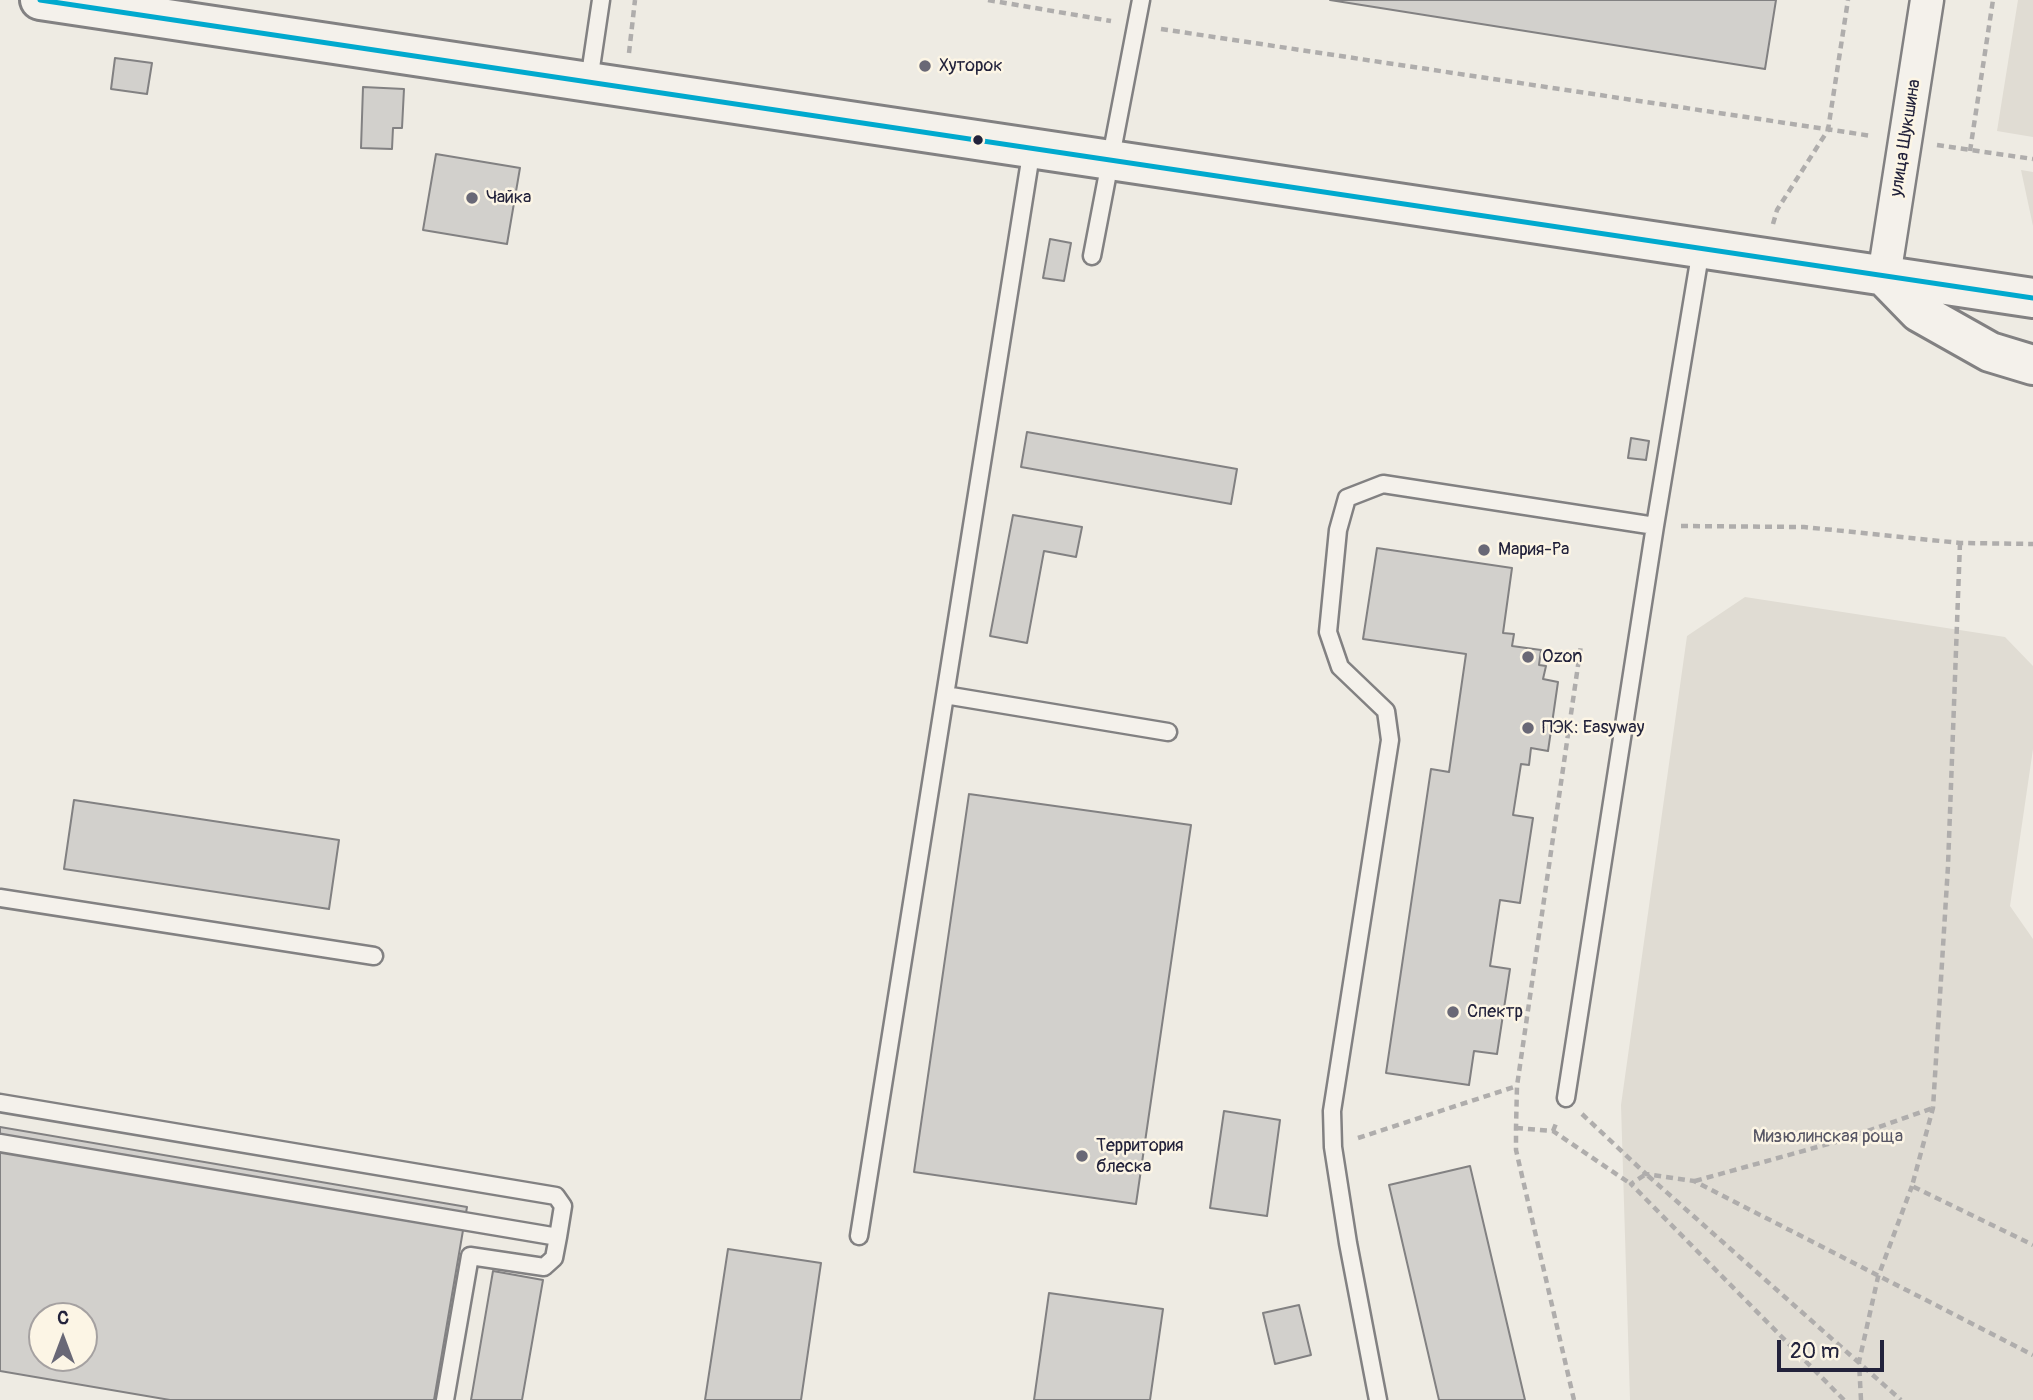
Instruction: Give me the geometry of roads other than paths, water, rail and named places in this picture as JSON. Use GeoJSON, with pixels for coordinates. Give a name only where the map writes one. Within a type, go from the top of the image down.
{"type":"FeatureCollection","features":[{"type":"Feature","properties":{"kind":"street"},"geometry":{"type":"LineString","coordinates":[[40,0],[2033,298]]}},
{"type":"Feature","properties":{"kind":"street","name":"улица Шукшина"},"geometry":{"type":"LineString","coordinates":[[1884,275],[1927,0]]}},
{"type":"Feature","properties":{"kind":"street"},"geometry":{"type":"LineString","coordinates":[[1884,275],[1919,312],[1990,352],[2033,365]]}},
{"type":"Feature","properties":{"kind":"lane"},"geometry":{"type":"LineString","coordinates":[[589,81],[601,0]]}},
{"type":"Feature","properties":{"kind":"lane"},"geometry":{"type":"LineString","coordinates":[[1093,256],[1142,0]]}},
{"type":"Feature","properties":{"kind":"lane"},"geometry":{"type":"LineString","coordinates":[[859,1236],[1032,148]]}},
{"type":"Feature","properties":{"kind":"lane"},"geometry":{"type":"LineString","coordinates":[[1566,1098],[1701,249]]}},
{"type":"Feature","properties":{"kind":"lane"},"geometry":{"type":"LineString","coordinates":[[1378,1400],[1333,1147],[1332,1111],[1390,740],[1386,711],[1340,667],[1328,632],[1338,530],[1347,498],[1383,484],[1655,526]]}},
{"type":"Feature","properties":{"kind":"lane"},"geometry":{"type":"LineString","coordinates":[[945,695],[1168,732]]}},
{"type":"Feature","properties":{"kind":"lane"},"geometry":{"type":"LineString","coordinates":[[0,898],[374,956]]}},
{"type":"Feature","properties":{"kind":"lane"},"geometry":{"type":"LineString","coordinates":[[0,1103],[556,1196],[563,1206],[558,1237],[554,1258],[544,1267],[470,1256],[445,1400]]}},
{"type":"Feature","properties":{"kind":"lane"},"geometry":{"type":"LineString","coordinates":[[0,1143],[558,1237]]}},
{"type":"Feature","properties":{"kind":"place","name":"Хуторок"},"geometry":{"type":"Point","coordinates":[925,66]}},
{"type":"Feature","properties":{"kind":"place","name":"Чайка"},"geometry":{"type":"Point","coordinates":[472,198]}},
{"type":"Feature","properties":{"kind":"place","name":"Мария-Ра"},"geometry":{"type":"Point","coordinates":[1484,550]}},
{"type":"Feature","properties":{"kind":"place","name":"Ozon"},"geometry":{"type":"Point","coordinates":[1528,657]}},
{"type":"Feature","properties":{"kind":"place","name":"ПЭК: Easyway"},"geometry":{"type":"Point","coordinates":[1528,728]}},
{"type":"Feature","properties":{"kind":"place","name":"Спектр"},"geometry":{"type":"Point","coordinates":[1453,1012]}},
{"type":"Feature","properties":{"kind":"place","name":"Территория блеска"},"geometry":{"type":"Point","coordinates":[1082,1156]}},
{"type":"Feature","properties":{"kind":"park label","name":"Мизюлинская роща"},"geometry":{"type":"Point","coordinates":[1828,1137]}}]}
